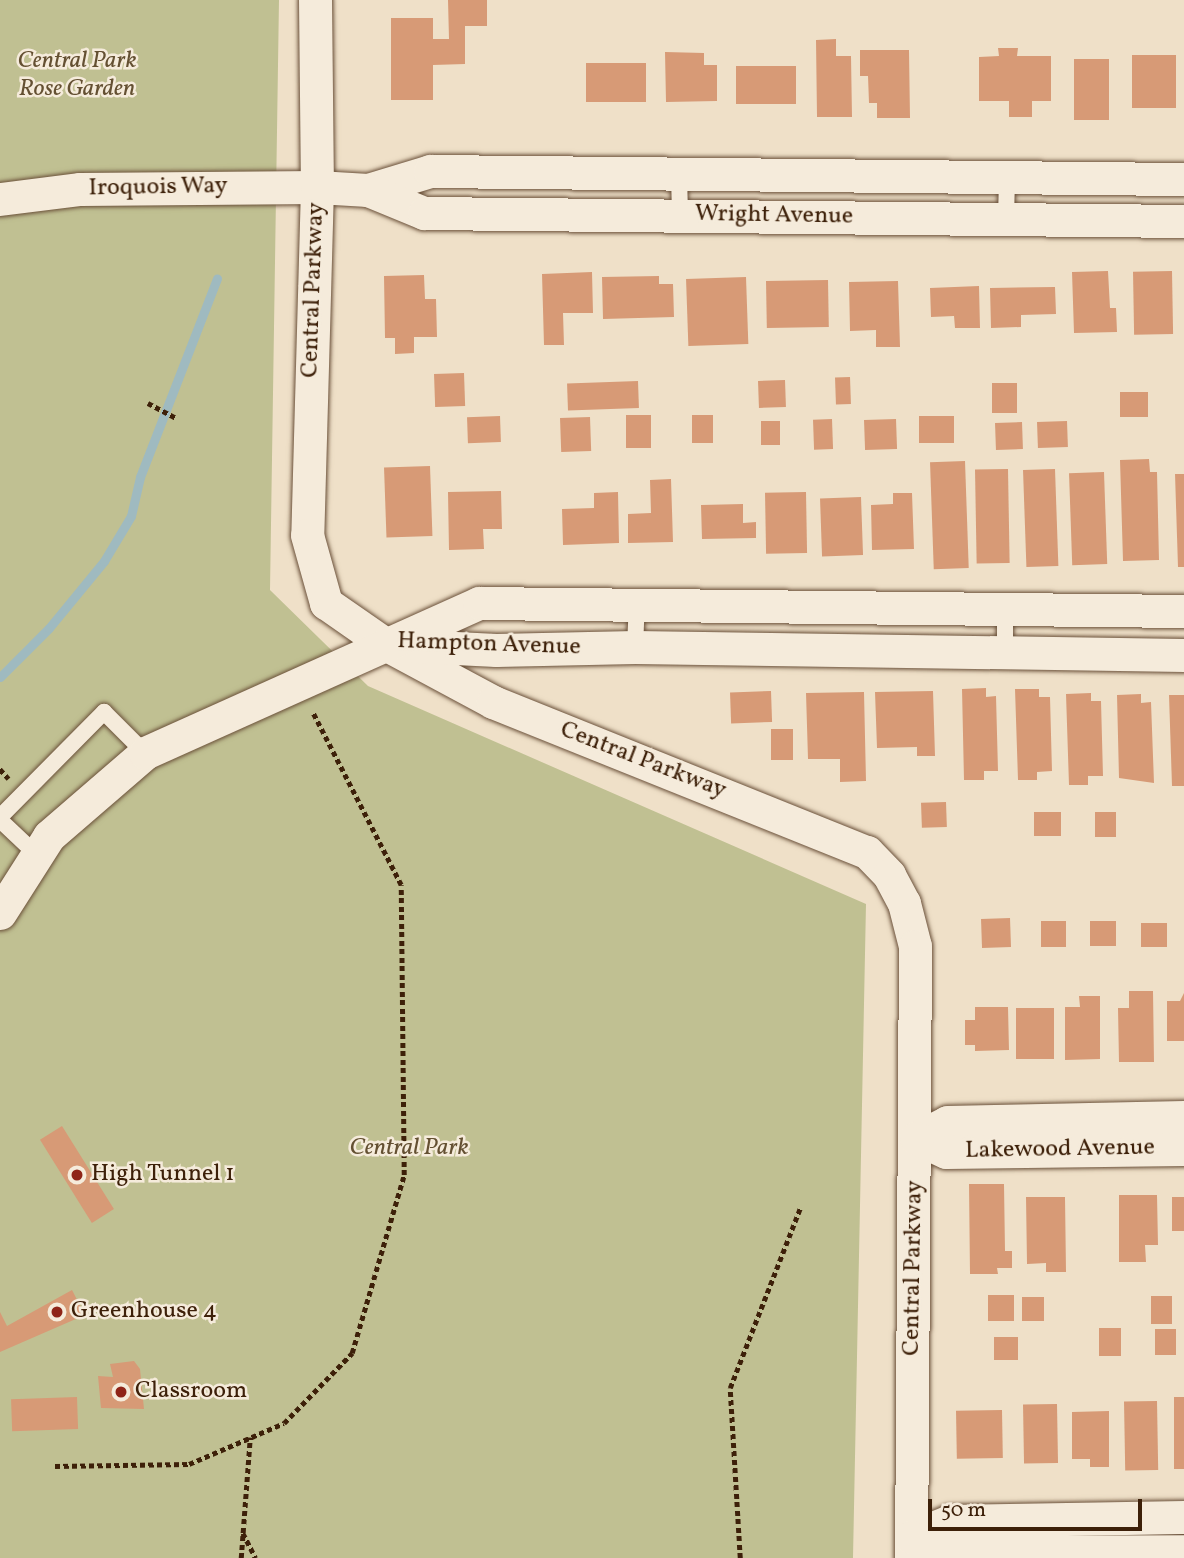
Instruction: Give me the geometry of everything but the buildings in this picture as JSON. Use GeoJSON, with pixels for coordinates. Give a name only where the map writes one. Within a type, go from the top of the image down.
{"type":"FeatureCollection","features":[{"type":"Feature","properties":{"kind":"street","name":"Central Parkway"},"geometry":{"type":"LineString","coordinates":[[316,0],[317,187],[307,535],[326,603],[385,644],[492,702],[867,852],[889,875],[904,903],[915,946],[916,1138],[911,1548]]}},
{"type":"Feature","properties":{"kind":"street","name":"Wright Avenue"},"geometry":{"type":"LineString","coordinates":[[368,190],[430,171],[1184,179]]}},
{"type":"Feature","properties":{"kind":"street","name":"Wright Avenue"},"geometry":{"type":"LineString","coordinates":[[317,187],[368,190],[424,213],[1184,221]]}},
{"type":"Feature","properties":{"kind":"street","name":"Iroquois Way"},"geometry":{"type":"LineString","coordinates":[[0,199],[80,189],[317,187]]}},
{"type":"Feature","properties":{"kind":"street","name":"Hampton Avenue"},"geometry":{"type":"LineString","coordinates":[[385,644],[479,603],[637,601],[1184,611]]}},
{"type":"Feature","properties":{"kind":"street","name":"Hampton Avenue"},"geometry":{"type":"LineString","coordinates":[[385,644],[496,650],[635,647],[1184,655]]}},
{"type":"Feature","properties":{"kind":"street"},"geometry":{"type":"LineString","coordinates":[[0,913],[49,836],[145,753],[385,644]]}},
{"type":"Feature","properties":{"kind":"street","name":"Lakewood Avenue"},"geometry":{"type":"LineString","coordinates":[[916,1138],[947,1122],[1184,1116]]}},
{"type":"Feature","properties":{"kind":"street","name":"Lakewood Avenue"},"geometry":{"type":"LineString","coordinates":[[916,1138],[946,1152],[1184,1149]]}},
{"type":"Feature","properties":{"kind":"street"},"geometry":{"type":"LineString","coordinates":[[911,1548],[950,1521],[1184,1517]]}},
{"type":"Feature","properties":{"kind":"street"},"geometry":{"type":"LineString","coordinates":[[911,1548],[949,1552],[1184,1551]]}},
{"type":"Feature","properties":{"kind":"lane"},"geometry":{"type":"LineString","coordinates":[[679,174],[680,215]]}},
{"type":"Feature","properties":{"kind":"lane"},"geometry":{"type":"LineString","coordinates":[[1006,219],[1007,177]]}},
{"type":"Feature","properties":{"kind":"lane"},"geometry":{"type":"LineString","coordinates":[[635,647],[637,601]]}},
{"type":"Feature","properties":{"kind":"lane"},"geometry":{"type":"LineString","coordinates":[[1005,606],[1005,651]]}},
{"type":"Feature","properties":{"kind":"lane"},"geometry":{"type":"LineString","coordinates":[[37,855],[0,818],[104,712],[145,753]]}},
{"type":"Feature","properties":{"kind":"path"},"geometry":{"type":"LineString","coordinates":[[148,403],[176,418]]}},
{"type":"Feature","properties":{"kind":"path"},"geometry":{"type":"LineString","coordinates":[[55,1466],[188,1464],[284,1423],[352,1353],[404,1175],[401,885],[309,705]]}},
{"type":"Feature","properties":{"kind":"path"},"geometry":{"type":"LineString","coordinates":[[740,1558],[730,1388],[801,1206]]}},
{"type":"Feature","properties":{"kind":"path"},"geometry":{"type":"LineString","coordinates":[[241,1558],[250,1437]]}},
{"type":"Feature","properties":{"kind":"path"},"geometry":{"type":"LineString","coordinates":[[243,1532],[257,1558]]}},
{"type":"Feature","properties":{"kind":"green space","name":"Central Park"},"geometry":{"type":"Polygon","coordinates":[[[0,0],[279,0],[270,590],[368,686],[866,904],[853,1558],[0,1558],[0,0]]]}},
{"type":"Feature","properties":{"kind":"waterway"},"geometry":{"type":"LineString","coordinates":[[0,677],[49,628],[104,561],[131,516],[140,477],[217,278]]}},
{"type":"Feature","properties":{"kind":"place","name":"High Tunnel 1"},"geometry":{"type":"Point","coordinates":[77,1175]}},
{"type":"Feature","properties":{"kind":"place","name":"Greenhouse 4"},"geometry":{"type":"Point","coordinates":[57,1312]}},
{"type":"Feature","properties":{"kind":"place","name":"Classroom"},"geometry":{"type":"Point","coordinates":[121,1392]}},
{"type":"Feature","properties":{"kind":"park label","name":"Central Park Rose Garden"},"geometry":{"type":"Point","coordinates":[77,76]}}]}
